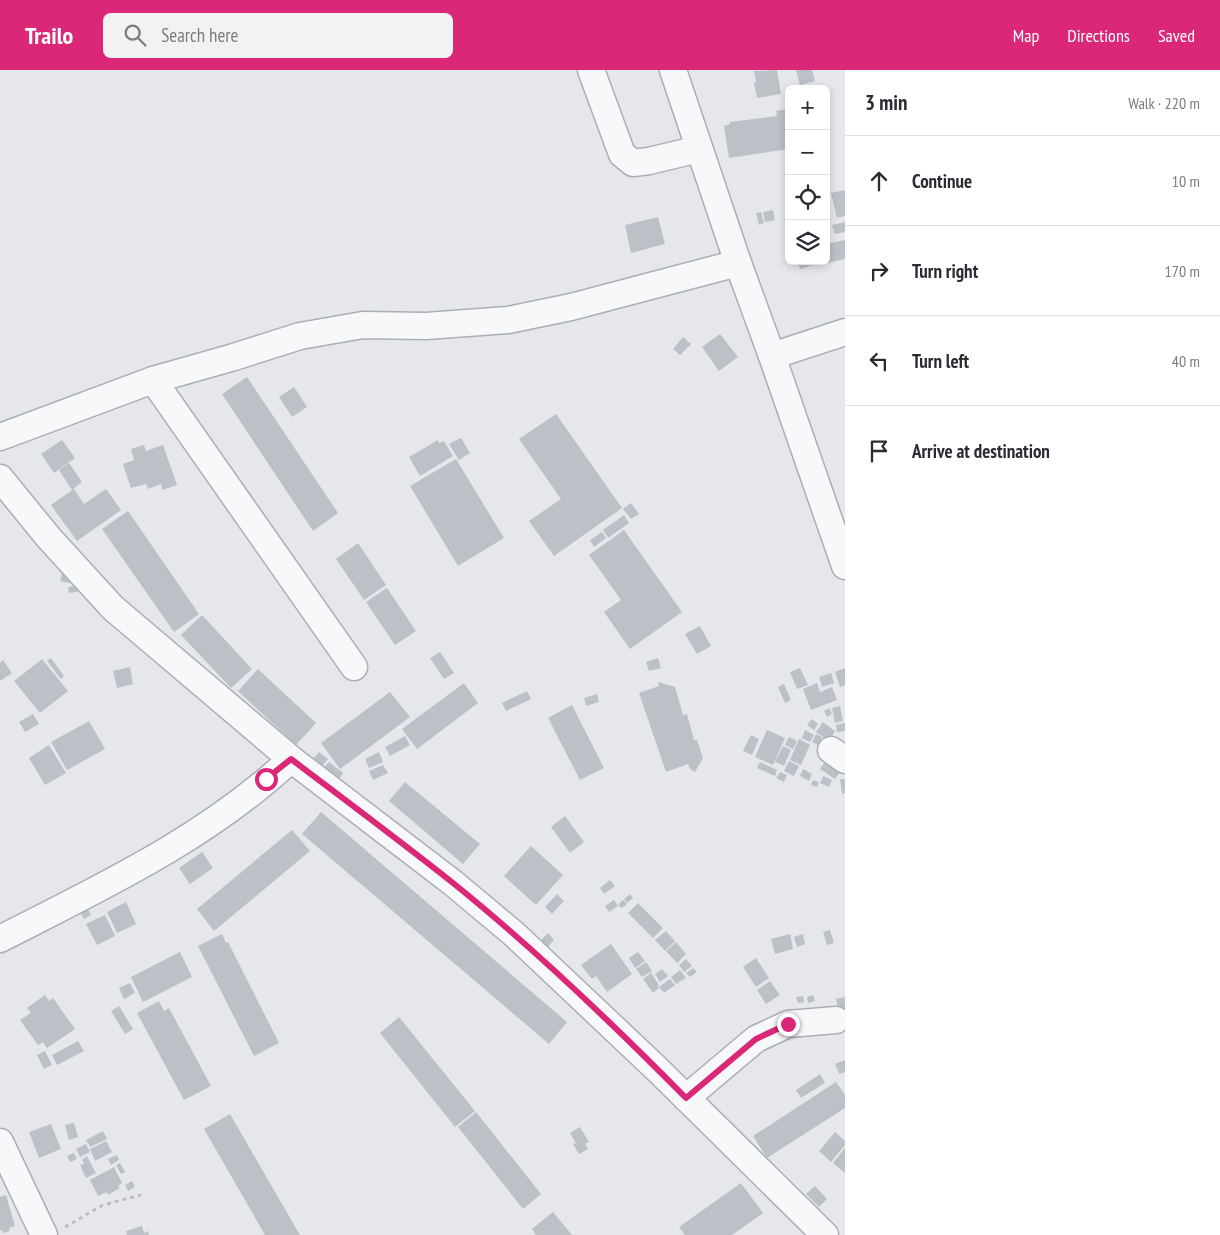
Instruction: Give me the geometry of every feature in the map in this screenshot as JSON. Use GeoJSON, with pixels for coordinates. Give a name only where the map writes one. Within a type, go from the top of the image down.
{"type":"FeatureCollection","features":[{"type":"Feature","properties":{"kind":"street"},"geometry":{"type":"LineString","coordinates":[[591,70],[622,154],[627,159],[633,163],[649,161],[699,149]]}},
{"type":"Feature","properties":{"kind":"street"},"geometry":{"type":"LineString","coordinates":[[673,70],[738,263],[845,566]]}},
{"type":"Feature","properties":{"kind":"street"},"geometry":{"type":"LineString","coordinates":[[0,437],[153,380],[234,358],[300,336],[363,325],[426,326],[508,320],[571,307],[738,263]]}},
{"type":"Feature","properties":{"kind":"street"},"geometry":{"type":"LineString","coordinates":[[772,356],[845,332]]}},
{"type":"Feature","properties":{"kind":"street"},"geometry":{"type":"LineString","coordinates":[[153,380],[354,667]]}},
{"type":"Feature","properties":{"kind":"street"},"geometry":{"type":"LineString","coordinates":[[0,478],[49,538],[114,608],[291,759],[453,884],[514,934],[686,1098],[825,1235]]}},
{"type":"Feature","properties":{"kind":"street"},"geometry":{"type":"LineString","coordinates":[[0,939],[142,866],[192,836],[244,799],[291,759]]}},
{"type":"Feature","properties":{"kind":"street"},"geometry":{"type":"LineString","coordinates":[[686,1098],[756,1039],[788,1024],[836,1020]]}},
{"type":"Feature","properties":{"kind":"street"},"geometry":{"type":"LineString","coordinates":[[0,1142],[54,1232]]}},
{"type":"Feature","properties":{"kind":"path"},"geometry":{"type":"LineString","coordinates":[[54,1232],[103,1205],[141,1195]]}},
{"type":"Feature","properties":{"kind":"building"},"geometry":{"type":"Polygon","coordinates":[[[777,70],[781,94],[757,98],[754,71],[777,70]]]}},
{"type":"Feature","properties":{"kind":"building"},"geometry":{"type":"Polygon","coordinates":[[[796,70],[812,70],[815,81],[800,85],[796,70]]]}},
{"type":"Feature","properties":{"kind":"building"},"geometry":{"type":"Polygon","coordinates":[[[785,110],[785,150],[729,158],[724,126],[730,124],[730,122],[777,116],[776,111],[785,110]]]}},
{"type":"Feature","properties":{"kind":"building"},"geometry":{"type":"Polygon","coordinates":[[[845,190],[845,216],[837,218],[831,193],[845,190]]]}},
{"type":"Feature","properties":{"kind":"building"},"geometry":{"type":"Polygon","coordinates":[[[773,210],[775,220],[765,222],[763,212],[773,210]]]}},
{"type":"Feature","properties":{"kind":"building"},"geometry":{"type":"Polygon","coordinates":[[[761,212],[764,223],[759,225],[756,213],[761,212]]]}},
{"type":"Feature","properties":{"kind":"building"},"geometry":{"type":"Polygon","coordinates":[[[658,217],[665,244],[631,253],[625,225],[658,217]]]}},
{"type":"Feature","properties":{"kind":"building"},"geometry":{"type":"Polygon","coordinates":[[[845,222],[845,232],[835,234],[832,225],[845,222]]]}},
{"type":"Feature","properties":{"kind":"building"},"geometry":{"type":"Polygon","coordinates":[[[845,240],[845,259],[830,262],[830,243],[845,240]]]}},
{"type":"Feature","properties":{"kind":"building"},"geometry":{"type":"Polygon","coordinates":[[[799,265],[813,265],[800,269],[799,265]]]}},
{"type":"Feature","properties":{"kind":"building"},"geometry":{"type":"Polygon","coordinates":[[[720,334],[738,357],[719,371],[702,347],[720,334]]]}},
{"type":"Feature","properties":{"kind":"building"},"geometry":{"type":"Polygon","coordinates":[[[683,337],[691,344],[680,355],[673,349],[683,337]]]}},
{"type":"Feature","properties":{"kind":"building"},"geometry":{"type":"Polygon","coordinates":[[[247,377],[338,513],[313,531],[222,394],[247,377]]]}},
{"type":"Feature","properties":{"kind":"building"},"geometry":{"type":"Polygon","coordinates":[[[294,387],[307,407],[292,417],[279,397],[294,387]]]}},
{"type":"Feature","properties":{"kind":"building"},"geometry":{"type":"Polygon","coordinates":[[[556,414],[622,508],[554,556],[529,521],[561,499],[519,439],[556,414]]]}},
{"type":"Feature","properties":{"kind":"building"},"geometry":{"type":"Polygon","coordinates":[[[461,438],[470,453],[459,460],[449,444],[461,438]]]}},
{"type":"Feature","properties":{"kind":"building"},"geometry":{"type":"Polygon","coordinates":[[[62,440],[75,458],[54,473],[41,454],[62,440]]]}},
{"type":"Feature","properties":{"kind":"building"},"geometry":{"type":"Polygon","coordinates":[[[438,440],[439,443],[444,441],[453,456],[420,476],[409,457],[438,440]]]}},
{"type":"Feature","properties":{"kind":"building"},"geometry":{"type":"Polygon","coordinates":[[[144,445],[146,451],[163,445],[177,485],[162,490],[161,484],[148,489],[146,484],[131,488],[123,464],[134,460],[131,449],[144,445]]]}},
{"type":"Feature","properties":{"kind":"building"},"geometry":{"type":"Polygon","coordinates":[[[456,459],[504,538],[458,566],[410,486],[456,459]]]}},
{"type":"Feature","properties":{"kind":"building"},"geometry":{"type":"Polygon","coordinates":[[[69,463],[82,482],[72,490],[59,470],[69,463]]]}},
{"type":"Feature","properties":{"kind":"building"},"geometry":{"type":"Polygon","coordinates":[[[74,489],[84,504],[106,489],[121,510],[77,541],[51,505],[74,489]]]}},
{"type":"Feature","properties":{"kind":"building"},"geometry":{"type":"Polygon","coordinates":[[[631,503],[639,514],[631,519],[623,509],[631,503]]]}},
{"type":"Feature","properties":{"kind":"building"},"geometry":{"type":"Polygon","coordinates":[[[128,511],[199,614],[174,632],[102,529],[128,511]]]}},
{"type":"Feature","properties":{"kind":"building"},"geometry":{"type":"Polygon","coordinates":[[[624,515],[629,523],[608,538],[603,530],[624,515]]]}},
{"type":"Feature","properties":{"kind":"building"},"geometry":{"type":"Polygon","coordinates":[[[624,530],[682,612],[630,649],[604,612],[621,600],[589,555],[624,530]]]}},
{"type":"Feature","properties":{"kind":"building"},"geometry":{"type":"Polygon","coordinates":[[[602,532],[606,538],[594,547],[590,540],[602,532]]]}},
{"type":"Feature","properties":{"kind":"building"},"geometry":{"type":"Polygon","coordinates":[[[358,543],[386,585],[364,600],[336,559],[358,543]]]}},
{"type":"Feature","properties":{"kind":"building"},"geometry":{"type":"Polygon","coordinates":[[[62,574],[71,577],[70,583],[60,581],[62,574]]]}},
{"type":"Feature","properties":{"kind":"building"},"geometry":{"type":"Polygon","coordinates":[[[79,585],[80,591],[69,593],[68,587],[79,585]]]}},
{"type":"Feature","properties":{"kind":"building"},"geometry":{"type":"Polygon","coordinates":[[[387,588],[416,631],[395,645],[366,602],[387,588]]]}},
{"type":"Feature","properties":{"kind":"building"},"geometry":{"type":"Polygon","coordinates":[[[202,615],[252,669],[231,688],[181,635],[202,615]]]}},
{"type":"Feature","properties":{"kind":"building"},"geometry":{"type":"Polygon","coordinates":[[[700,626],[711,646],[697,654],[685,634],[700,626]]]}},
{"type":"Feature","properties":{"kind":"building"},"geometry":{"type":"Polygon","coordinates":[[[440,652],[454,673],[444,679],[430,658],[440,652]]]}},
{"type":"Feature","properties":{"kind":"building"},"geometry":{"type":"Polygon","coordinates":[[[51,658],[64,676],[61,679],[47,661],[51,658]]]}},
{"type":"Feature","properties":{"kind":"building"},"geometry":{"type":"Polygon","coordinates":[[[658,658],[661,668],[649,671],[646,662],[658,658]]]}},
{"type":"Feature","properties":{"kind":"building"},"geometry":{"type":"Polygon","coordinates":[[[42,659],[68,691],[40,713],[14,681],[42,659]]]}},
{"type":"Feature","properties":{"kind":"building"},"geometry":{"type":"Polygon","coordinates":[[[3,660],[12,673],[0,681],[0,663],[3,660]]]}},
{"type":"Feature","properties":{"kind":"building"},"geometry":{"type":"Polygon","coordinates":[[[130,667],[133,684],[117,688],[113,671],[130,667]]]}},
{"type":"Feature","properties":{"kind":"building"},"geometry":{"type":"Polygon","coordinates":[[[800,668],[808,685],[797,689],[790,672],[800,668]]]}},
{"type":"Feature","properties":{"kind":"building"},"geometry":{"type":"Polygon","coordinates":[[[845,668],[845,685],[840,687],[835,672],[845,668]]]}},
{"type":"Feature","properties":{"kind":"building"},"geometry":{"type":"Polygon","coordinates":[[[258,669],[316,723],[296,745],[238,691],[258,669]]]}},
{"type":"Feature","properties":{"kind":"building"},"geometry":{"type":"Polygon","coordinates":[[[831,673],[834,683],[822,687],[819,677],[831,673]]]}},
{"type":"Feature","properties":{"kind":"building"},"geometry":{"type":"Polygon","coordinates":[[[658,682],[675,687],[683,715],[687,714],[694,740],[697,740],[703,758],[695,772],[690,769],[688,764],[666,772],[639,693],[659,686],[658,682]]]}},
{"type":"Feature","properties":{"kind":"building"},"geometry":{"type":"Polygon","coordinates":[[[464,683],[478,703],[417,749],[402,729],[464,683]]]}},
{"type":"Feature","properties":{"kind":"building"},"geometry":{"type":"Polygon","coordinates":[[[817,683],[820,692],[832,687],[837,700],[811,710],[803,689],[817,683]]]}},
{"type":"Feature","properties":{"kind":"building"},"geometry":{"type":"Polygon","coordinates":[[[784,684],[791,700],[785,703],[778,687],[784,684]]]}},
{"type":"Feature","properties":{"kind":"building"},"geometry":{"type":"Polygon","coordinates":[[[527,691],[531,699],[506,711],[502,703],[527,691]]]}},
{"type":"Feature","properties":{"kind":"building"},"geometry":{"type":"Polygon","coordinates":[[[390,692],[410,717],[340,769],[321,743],[390,692]]]}},
{"type":"Feature","properties":{"kind":"building"},"geometry":{"type":"Polygon","coordinates":[[[597,694],[599,702],[586,706],[584,698],[597,694]]]}},
{"type":"Feature","properties":{"kind":"building"},"geometry":{"type":"Polygon","coordinates":[[[572,705],[604,768],[580,780],[548,718],[572,705]]]}},
{"type":"Feature","properties":{"kind":"building"},"geometry":{"type":"Polygon","coordinates":[[[840,706],[843,721],[835,723],[832,708],[840,706]]]}},
{"type":"Feature","properties":{"kind":"building"},"geometry":{"type":"Polygon","coordinates":[[[829,708],[832,714],[827,717],[824,711],[829,708]]]}},
{"type":"Feature","properties":{"kind":"building"},"geometry":{"type":"Polygon","coordinates":[[[33,714],[39,724],[25,732],[19,722],[33,714]]]}},
{"type":"Feature","properties":{"kind":"building"},"geometry":{"type":"Polygon","coordinates":[[[812,719],[818,724],[814,730],[807,725],[812,719]]]}},
{"type":"Feature","properties":{"kind":"building"},"geometry":{"type":"Polygon","coordinates":[[[89,721],[105,749],[67,770],[51,742],[89,721]]]}},
{"type":"Feature","properties":{"kind":"building"},"geometry":{"type":"Polygon","coordinates":[[[823,722],[835,731],[829,741],[816,732],[823,722]]]}},
{"type":"Feature","properties":{"kind":"building"},"geometry":{"type":"Polygon","coordinates":[[[845,723],[845,731],[837,732],[836,725],[845,723]]]}},
{"type":"Feature","properties":{"kind":"building"},"geometry":{"type":"Polygon","coordinates":[[[767,730],[785,738],[773,765],[755,757],[767,730]]]}},
{"type":"Feature","properties":{"kind":"building"},"geometry":{"type":"Polygon","coordinates":[[[805,730],[814,735],[810,742],[802,738],[805,730]]]}},
{"type":"Feature","properties":{"kind":"building"},"geometry":{"type":"Polygon","coordinates":[[[816,734],[822,737],[818,745],[812,742],[816,734]]]}},
{"type":"Feature","properties":{"kind":"building"},"geometry":{"type":"Polygon","coordinates":[[[751,735],[759,739],[752,755],[743,751],[751,735]]]}},
{"type":"Feature","properties":{"kind":"building"},"geometry":{"type":"Polygon","coordinates":[[[405,736],[410,745],[390,756],[385,747],[405,736]]]}},
{"type":"Feature","properties":{"kind":"building"},"geometry":{"type":"Polygon","coordinates":[[[789,737],[797,741],[793,749],[785,745],[789,737]]]}},
{"type":"Feature","properties":{"kind":"building"},"geometry":{"type":"Polygon","coordinates":[[[799,739],[810,745],[801,765],[790,760],[799,739]]]}},
{"type":"Feature","properties":{"kind":"building"},"geometry":{"type":"Polygon","coordinates":[[[49,745],[66,773],[45,785],[29,758],[49,745]]]}},
{"type":"Feature","properties":{"kind":"building"},"geometry":{"type":"Polygon","coordinates":[[[783,746],[791,750],[784,766],[775,762],[783,746]]]}},
{"type":"Feature","properties":{"kind":"building"},"geometry":{"type":"Polygon","coordinates":[[[319,752],[328,759],[322,766],[313,759],[319,752]]]}},
{"type":"Feature","properties":{"kind":"building"},"geometry":{"type":"Polygon","coordinates":[[[379,752],[383,762],[369,768],[365,759],[379,752]]]}},
{"type":"Feature","properties":{"kind":"building"},"geometry":{"type":"Polygon","coordinates":[[[830,754],[845,765],[835,779],[820,769],[830,754]]]}},
{"type":"Feature","properties":{"kind":"building"},"geometry":{"type":"Polygon","coordinates":[[[789,761],[799,766],[794,776],[784,771],[789,761]]]}},
{"type":"Feature","properties":{"kind":"building"},"geometry":{"type":"Polygon","coordinates":[[[329,762],[343,773],[338,781],[323,769],[329,762]]]}},
{"type":"Feature","properties":{"kind":"building"},"geometry":{"type":"Polygon","coordinates":[[[760,762],[777,770],[775,776],[757,768],[760,762]]]}},
{"type":"Feature","properties":{"kind":"building"},"geometry":{"type":"Polygon","coordinates":[[[383,765],[388,773],[373,780],[369,771],[383,765]]]}},
{"type":"Feature","properties":{"kind":"building"},"geometry":{"type":"Polygon","coordinates":[[[803,769],[812,774],[809,781],[800,776],[803,769]]]}},
{"type":"Feature","properties":{"kind":"building"},"geometry":{"type":"Polygon","coordinates":[[[780,772],[787,775],[784,782],[776,778],[780,772]]]}},
{"type":"Feature","properties":{"kind":"building"},"geometry":{"type":"Polygon","coordinates":[[[823,776],[832,780],[829,787],[820,783],[823,776]]]}},
{"type":"Feature","properties":{"kind":"building"},"geometry":{"type":"Polygon","coordinates":[[[840,779],[845,779],[845,793],[842,794],[840,779]]]}},
{"type":"Feature","properties":{"kind":"building"},"geometry":{"type":"Polygon","coordinates":[[[813,780],[819,782],[817,787],[811,785],[813,780]]]}},
{"type":"Feature","properties":{"kind":"building"},"geometry":{"type":"Polygon","coordinates":[[[405,782],[480,844],[463,864],[389,801],[405,782]]]}},
{"type":"Feature","properties":{"kind":"building"},"geometry":{"type":"Polygon","coordinates":[[[321,812],[567,1022],[549,1044],[302,834],[321,812]]]}},
{"type":"Feature","properties":{"kind":"building"},"geometry":{"type":"Polygon","coordinates":[[[565,816],[584,842],[570,853],[551,827],[565,816]]]}},
{"type":"Feature","properties":{"kind":"building"},"geometry":{"type":"Polygon","coordinates":[[[292,830],[310,851],[214,931],[197,909],[292,830]]]}},
{"type":"Feature","properties":{"kind":"building"},"geometry":{"type":"Polygon","coordinates":[[[531,846],[563,875],[536,905],[504,876],[531,846]]]}},
{"type":"Feature","properties":{"kind":"building"},"geometry":{"type":"Polygon","coordinates":[[[202,852],[213,868],[190,884],[179,868],[202,852]]]}},
{"type":"Feature","properties":{"kind":"building"},"geometry":{"type":"Polygon","coordinates":[[[610,880],[615,886],[604,894],[600,888],[610,880]]]}},
{"type":"Feature","properties":{"kind":"building"},"geometry":{"type":"Polygon","coordinates":[[[557,894],[564,901],[552,914],[545,907],[557,894]]]}},
{"type":"Feature","properties":{"kind":"building"},"geometry":{"type":"Polygon","coordinates":[[[630,894],[633,898],[627,903],[624,899],[630,894]]]}},
{"type":"Feature","properties":{"kind":"building"},"geometry":{"type":"Polygon","coordinates":[[[614,900],[618,906],[609,912],[605,906],[614,900]]]}},
{"type":"Feature","properties":{"kind":"building"},"geometry":{"type":"Polygon","coordinates":[[[623,900],[627,904],[622,908],[618,905],[623,900]]]}},
{"type":"Feature","properties":{"kind":"building"},"geometry":{"type":"Polygon","coordinates":[[[126,902],[136,924],[117,933],[107,912],[126,902]]]}},
{"type":"Feature","properties":{"kind":"building"},"geometry":{"type":"Polygon","coordinates":[[[638,903],[663,928],[653,938],[628,913],[638,903]]]}},
{"type":"Feature","properties":{"kind":"building"},"geometry":{"type":"Polygon","coordinates":[[[87,908],[91,915],[84,919],[80,912],[87,908]]]}},
{"type":"Feature","properties":{"kind":"building"},"geometry":{"type":"Polygon","coordinates":[[[105,915],[115,936],[97,945],[86,924],[105,915]]]}},
{"type":"Feature","properties":{"kind":"building"},"geometry":{"type":"Polygon","coordinates":[[[830,930],[834,943],[827,945],[823,932],[830,930]]]}},
{"type":"Feature","properties":{"kind":"building"},"geometry":{"type":"Polygon","coordinates":[[[666,931],[675,941],[665,951],[655,940],[666,931]]]}},
{"type":"Feature","properties":{"kind":"building"},"geometry":{"type":"Polygon","coordinates":[[[548,933],[554,940],[546,949],[539,942],[548,933]]]}},
{"type":"Feature","properties":{"kind":"building"},"geometry":{"type":"Polygon","coordinates":[[[222,934],[226,943],[228,942],[279,1043],[254,1056],[198,946],[222,934]]]}},
{"type":"Feature","properties":{"kind":"building"},"geometry":{"type":"Polygon","coordinates":[[[790,934],[793,949],[775,954],[771,939],[790,934]]]}},
{"type":"Feature","properties":{"kind":"building"},"geometry":{"type":"Polygon","coordinates":[[[803,934],[805,944],[797,947],[794,937],[803,934]]]}},
{"type":"Feature","properties":{"kind":"building"},"geometry":{"type":"Polygon","coordinates":[[[676,942],[686,954],[677,963],[666,951],[676,942]]]}},
{"type":"Feature","properties":{"kind":"building"},"geometry":{"type":"Polygon","coordinates":[[[611,944],[632,974],[607,992],[596,976],[592,979],[581,965],[611,944]]]}},
{"type":"Feature","properties":{"kind":"building"},"geometry":{"type":"Polygon","coordinates":[[[180,952],[192,977],[143,1002],[131,977],[180,952]]]}},
{"type":"Feature","properties":{"kind":"building"},"geometry":{"type":"Polygon","coordinates":[[[638,952],[645,961],[635,968],[629,958],[638,952]]]}},
{"type":"Feature","properties":{"kind":"building"},"geometry":{"type":"Polygon","coordinates":[[[756,958],[769,978],[756,987],[743,967],[756,958]]]}},
{"type":"Feature","properties":{"kind":"building"},"geometry":{"type":"Polygon","coordinates":[[[686,959],[692,966],[684,972],[679,965],[686,959]]]}},
{"type":"Feature","properties":{"kind":"building"},"geometry":{"type":"Polygon","coordinates":[[[646,962],[652,971],[642,977],[636,969],[646,962]]]}},
{"type":"Feature","properties":{"kind":"building"},"geometry":{"type":"Polygon","coordinates":[[[693,968],[697,972],[690,977],[686,973],[693,968]]]}},
{"type":"Feature","properties":{"kind":"building"},"geometry":{"type":"Polygon","coordinates":[[[662,969],[668,976],[660,982],[655,974],[662,969]]]}},
{"type":"Feature","properties":{"kind":"building"},"geometry":{"type":"Polygon","coordinates":[[[680,970],[686,978],[676,984],[671,977],[680,970]]]}},
{"type":"Feature","properties":{"kind":"building"},"geometry":{"type":"Polygon","coordinates":[[[651,973],[659,985],[659,988],[653,993],[643,979],[651,973]]]}},
{"type":"Feature","properties":{"kind":"building"},"geometry":{"type":"Polygon","coordinates":[[[670,979],[675,985],[664,993],[659,987],[670,979]]]}},
{"type":"Feature","properties":{"kind":"building"},"geometry":{"type":"Polygon","coordinates":[[[770,981],[780,995],[766,1004],[757,990],[770,981]]]}},
{"type":"Feature","properties":{"kind":"building"},"geometry":{"type":"Polygon","coordinates":[[[130,983],[135,993],[124,999],[119,988],[130,983]]]}},
{"type":"Feature","properties":{"kind":"building"},"geometry":{"type":"Polygon","coordinates":[[[45,995],[49,1001],[53,998],[75,1029],[47,1048],[43,1042],[38,1045],[20,1020],[31,1013],[27,1008],[45,995]]]}},
{"type":"Feature","properties":{"kind":"building"},"geometry":{"type":"Polygon","coordinates":[[[813,995],[815,1001],[808,1003],[807,997],[813,995]]]}},
{"type":"Feature","properties":{"kind":"building"},"geometry":{"type":"Polygon","coordinates":[[[803,996],[804,1002],[798,1003],[796,997],[803,996]]]}},
{"type":"Feature","properties":{"kind":"building"},"geometry":{"type":"Polygon","coordinates":[[[845,997],[845,1020],[840,1021],[836,999],[845,997]]]}},
{"type":"Feature","properties":{"kind":"building"},"geometry":{"type":"Polygon","coordinates":[[[159,1001],[164,1011],[169,1008],[211,1086],[184,1100],[137,1013],[159,1001]]]}},
{"type":"Feature","properties":{"kind":"building"},"geometry":{"type":"Polygon","coordinates":[[[119,1006],[133,1029],[125,1034],[111,1011],[119,1006]]]}},
{"type":"Feature","properties":{"kind":"building"},"geometry":{"type":"Polygon","coordinates":[[[399,1017],[475,1111],[455,1127],[380,1033],[399,1017]]]}},
{"type":"Feature","properties":{"kind":"building"},"geometry":{"type":"Polygon","coordinates":[[[78,1041],[84,1051],[57,1065],[52,1055],[78,1041]]]}},
{"type":"Feature","properties":{"kind":"building"},"geometry":{"type":"Polygon","coordinates":[[[45,1051],[52,1065],[44,1069],[37,1055],[45,1051]]]}},
{"type":"Feature","properties":{"kind":"building"},"geometry":{"type":"Polygon","coordinates":[[[845,1060],[845,1072],[839,1074],[835,1064],[845,1060]]]}},
{"type":"Feature","properties":{"kind":"building"},"geometry":{"type":"Polygon","coordinates":[[[820,1074],[825,1083],[801,1098],[796,1090],[820,1074]]]}},
{"type":"Feature","properties":{"kind":"building"},"geometry":{"type":"Polygon","coordinates":[[[836,1082],[845,1095],[845,1108],[767,1158],[753,1136],[836,1082]]]}},
{"type":"Feature","properties":{"kind":"building"},"geometry":{"type":"Polygon","coordinates":[[[476,1112],[541,1194],[523,1209],[458,1127],[476,1112]]]}},
{"type":"Feature","properties":{"kind":"building"},"geometry":{"type":"Polygon","coordinates":[[[230,1114],[300,1235],[265,1235],[204,1129],[230,1114]]]}},
{"type":"Feature","properties":{"kind":"building"},"geometry":{"type":"Polygon","coordinates":[[[74,1123],[78,1137],[69,1140],[65,1125],[74,1123]]]}},
{"type":"Feature","properties":{"kind":"building"},"geometry":{"type":"Polygon","coordinates":[[[51,1124],[61,1149],[39,1158],[29,1132],[51,1124]]]}},
{"type":"Feature","properties":{"kind":"building"},"geometry":{"type":"Polygon","coordinates":[[[580,1127],[589,1142],[585,1144],[588,1149],[579,1154],[573,1144],[576,1143],[570,1133],[580,1127]]]}},
{"type":"Feature","properties":{"kind":"building"},"geometry":{"type":"Polygon","coordinates":[[[103,1131],[107,1139],[90,1147],[86,1140],[103,1131]]]}},
{"type":"Feature","properties":{"kind":"building"},"geometry":{"type":"Polygon","coordinates":[[[835,1132],[845,1141],[845,1145],[831,1162],[819,1151],[835,1132]]]}},
{"type":"Feature","properties":{"kind":"building"},"geometry":{"type":"Polygon","coordinates":[[[106,1141],[112,1152],[95,1161],[90,1149],[106,1141]]]}},
{"type":"Feature","properties":{"kind":"building"},"geometry":{"type":"Polygon","coordinates":[[[86,1144],[90,1152],[80,1157],[76,1149],[86,1144]]]}},
{"type":"Feature","properties":{"kind":"building"},"geometry":{"type":"Polygon","coordinates":[[[845,1148],[845,1173],[833,1163],[845,1148]]]}},
{"type":"Feature","properties":{"kind":"building"},"geometry":{"type":"Polygon","coordinates":[[[74,1153],[77,1159],[70,1162],[67,1156],[74,1153]]]}},
{"type":"Feature","properties":{"kind":"building"},"geometry":{"type":"Polygon","coordinates":[[[117,1155],[119,1160],[111,1165],[108,1159],[117,1155]]]}},
{"type":"Feature","properties":{"kind":"building"},"geometry":{"type":"Polygon","coordinates":[[[87,1156],[96,1173],[86,1178],[80,1165],[84,1164],[82,1160],[87,1156]]]}},
{"type":"Feature","properties":{"kind":"building"},"geometry":{"type":"Polygon","coordinates":[[[120,1163],[125,1172],[121,1174],[116,1165],[120,1163]]]}},
{"type":"Feature","properties":{"kind":"building"},"geometry":{"type":"Polygon","coordinates":[[[114,1167],[122,1183],[118,1186],[120,1188],[108,1195],[107,1192],[98,1196],[90,1180],[114,1167]]]}},
{"type":"Feature","properties":{"kind":"building"},"geometry":{"type":"Polygon","coordinates":[[[132,1181],[135,1187],[128,1191],[125,1185],[132,1181]]]}},
{"type":"Feature","properties":{"kind":"building"},"geometry":{"type":"Polygon","coordinates":[[[741,1183],[763,1213],[732,1235],[685,1235],[679,1227],[741,1183]]]}},
{"type":"Feature","properties":{"kind":"building"},"geometry":{"type":"Polygon","coordinates":[[[815,1186],[827,1199],[819,1207],[806,1194],[815,1186]]]}},
{"type":"Feature","properties":{"kind":"building"},"geometry":{"type":"Polygon","coordinates":[[[6,1195],[15,1226],[9,1228],[10,1231],[3,1233],[2,1230],[0,1231],[0,1197],[6,1195]]]}},
{"type":"Feature","properties":{"kind":"building"},"geometry":{"type":"Polygon","coordinates":[[[553,1212],[572,1235],[536,1235],[532,1229],[553,1212]]]}},
{"type":"Feature","properties":{"kind":"building"},"geometry":{"type":"Polygon","coordinates":[[[142,1226],[144,1233],[148,1231],[149,1235],[127,1235],[126,1231],[142,1226]]]}},
{"type":"Feature","properties":{"kind":"route"},"geometry":{"type":"LineString","coordinates":[[266,779],[291,759],[453,884],[514,934],[660,1071],[686,1098],[756,1039],[788,1024]]}}]}
